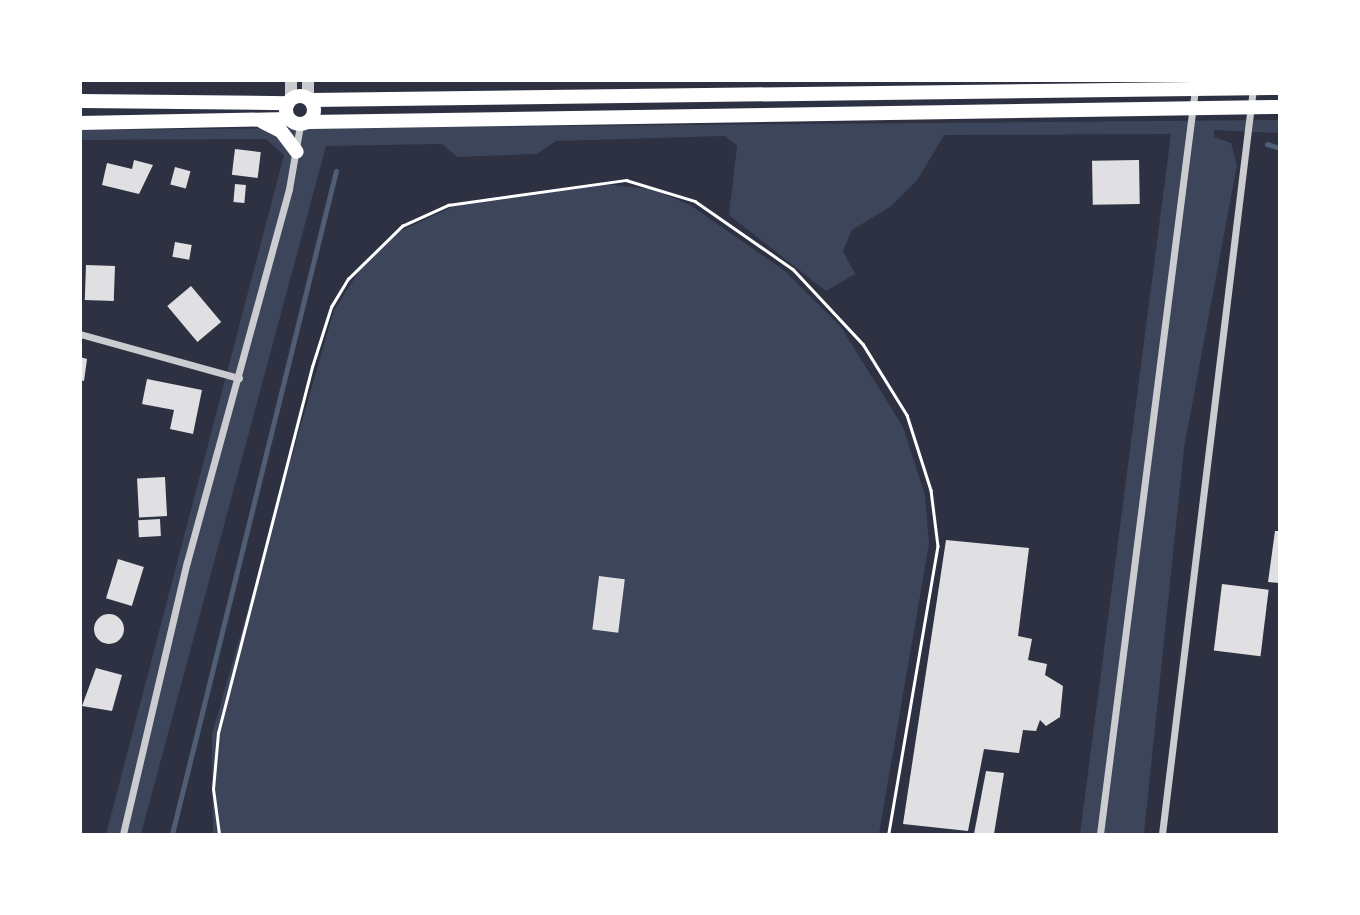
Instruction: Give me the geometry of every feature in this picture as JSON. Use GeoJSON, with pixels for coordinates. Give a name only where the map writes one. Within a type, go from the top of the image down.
{"type":"FeatureCollection","features":[{"type":"Feature","properties":{"kind":"main road"},"geometry":{"type":"LineString","coordinates":[[80,101],[289,102],[309,99],[848,86],[1279,88]]}},
{"type":"Feature","properties":{"kind":"main road"},"geometry":{"type":"LineString","coordinates":[[299,122],[309,99]]}},
{"type":"Feature","properties":{"kind":"main road"},"geometry":{"type":"LineString","coordinates":[[289,102],[299,122]]}},
{"type":"Feature","properties":{"kind":"main road"},"geometry":{"type":"LineString","coordinates":[[80,123],[1279,107]]}},
{"type":"Feature","properties":{"kind":"main road"},"geometry":{"type":"LineString","coordinates":[[258,120],[281,131],[297,152]]}},
{"type":"Feature","properties":{"kind":"street"},"geometry":{"type":"LineString","coordinates":[[289,102],[291,80]]}},
{"type":"Feature","properties":{"kind":"street"},"geometry":{"type":"LineString","coordinates":[[307,80],[309,99]]}},
{"type":"Feature","properties":{"kind":"street"},"geometry":{"type":"LineString","coordinates":[[1162,835],[1253,108],[1253,88]]}},
{"type":"Feature","properties":{"kind":"street"},"geometry":{"type":"LineString","coordinates":[[1100,835],[1195,108],[1195,89]]}},
{"type":"Feature","properties":{"kind":"street"},"geometry":{"type":"LineString","coordinates":[[122,835],[297,152],[299,122]]}},
{"type":"Feature","properties":{"kind":"street"},"geometry":{"type":"LineString","coordinates":[[80,334],[239,377]]}},
{"type":"Feature","properties":{"kind":"path"},"geometry":{"type":"LineString","coordinates":[[219,835],[213,789],[218,733],[331,307],[375,250],[402,226],[448,205],[626,180],[695,201],[793,269],[863,344],[907,415],[931,490],[938,546],[889,835]]}},
{"type":"Feature","properties":{"kind":"shaded area"},"geometry":{"type":"Polygon","coordinates":[[[1279,120],[1279,133],[1214,130],[1214,137],[1231,143],[1237,165],[1184,448],[1144,834],[1080,834],[1171,134],[944,135],[918,179],[890,207],[852,230],[843,251],[855,274],[826,291],[729,215],[737,146],[725,136],[556,141],[537,154],[457,157],[442,144],[326,146],[141,834],[106,834],[284,155],[266,139],[81,140],[80,130],[1279,120]]]}},
{"type":"Feature","properties":{"kind":"shaded area"},"geometry":{"type":"Polygon","coordinates":[[[605,184],[652,189],[690,205],[785,271],[841,327],[903,427],[925,495],[929,544],[879,834],[213,834],[212,734],[334,310],[363,265],[400,231],[452,207],[605,184]]]}},
{"type":"Feature","properties":{"kind":"building"},"geometry":{"type":"Polygon","coordinates":[[[235,149],[261,152],[258,178],[232,175],[235,149]]]}},
{"type":"Feature","properties":{"kind":"building"},"geometry":{"type":"Polygon","coordinates":[[[134,160],[153,165],[139,194],[102,185],[107,163],[132,169],[134,160]]]}},
{"type":"Feature","properties":{"kind":"building"},"geometry":{"type":"Polygon","coordinates":[[[1139,160],[1140,204],[1093,205],[1092,161],[1139,160]]]}},
{"type":"Feature","properties":{"kind":"building"},"geometry":{"type":"Polygon","coordinates":[[[175,167],[190,171],[186,189],[170,184],[175,167]]]}},
{"type":"Feature","properties":{"kind":"building"},"geometry":{"type":"Polygon","coordinates":[[[235,184],[246,185],[244,203],[233,202],[235,184]]]}},
{"type":"Feature","properties":{"kind":"building"},"geometry":{"type":"Polygon","coordinates":[[[175,242],[192,245],[189,260],[172,257],[175,242]]]}},
{"type":"Feature","properties":{"kind":"building"},"geometry":{"type":"Polygon","coordinates":[[[86,265],[115,266],[114,301],[85,300],[86,265]]]}},
{"type":"Feature","properties":{"kind":"building"},"geometry":{"type":"Polygon","coordinates":[[[191,286],[221,322],[197,342],[167,306],[191,286]]]}},
{"type":"Feature","properties":{"kind":"building"},"geometry":{"type":"Polygon","coordinates":[[[80,357],[87,359],[84,381],[80,380],[80,357]]]}},
{"type":"Feature","properties":{"kind":"building"},"geometry":{"type":"Polygon","coordinates":[[[147,379],[202,390],[193,434],[170,429],[174,410],[142,404],[147,379]]]}},
{"type":"Feature","properties":{"kind":"building"},"geometry":{"type":"Polygon","coordinates":[[[165,477],[167,516],[139,517],[137,478],[165,477]]]}},
{"type":"Feature","properties":{"kind":"building"},"geometry":{"type":"Polygon","coordinates":[[[160,519],[161,536],[139,537],[138,520],[160,519]]]}},
{"type":"Feature","properties":{"kind":"building"},"geometry":{"type":"Polygon","coordinates":[[[1275,531],[1280,531],[1280,583],[1268,582],[1275,531]]]}},
{"type":"Feature","properties":{"kind":"building"},"geometry":{"type":"Polygon","coordinates":[[[946,540],[1029,548],[1018,636],[1032,639],[1028,660],[1047,664],[1045,675],[1063,686],[1060,717],[1046,726],[1040,720],[1036,731],[1023,730],[1019,753],[984,749],[968,831],[903,824],[946,540]]]}},
{"type":"Feature","properties":{"kind":"building"},"geometry":{"type":"Polygon","coordinates":[[[118,559],[144,567],[132,606],[106,598],[118,559]]]}},
{"type":"Feature","properties":{"kind":"building"},"geometry":{"type":"Polygon","coordinates":[[[599,576],[625,579],[618,633],[592,630],[599,576]]]}},
{"type":"Feature","properties":{"kind":"building"},"geometry":{"type":"Polygon","coordinates":[[[1222,584],[1269,590],[1260,656],[1214,651],[1222,584]]]}},
{"type":"Feature","properties":{"kind":"building"},"geometry":{"type":"Polygon","coordinates":[[[109,614],[120,618],[124,629],[120,640],[109,644],[98,640],[94,629],[98,618],[109,614]]]}},
{"type":"Feature","properties":{"kind":"building"},"geometry":{"type":"Polygon","coordinates":[[[96,668],[122,675],[112,711],[82,706],[96,668]]]}},
{"type":"Feature","properties":{"kind":"building"},"geometry":{"type":"Polygon","coordinates":[[[986,771],[1004,773],[994,834],[974,834],[986,771]]]}},
{"type":"Feature","properties":{"kind":"waterway"},"geometry":{"type":"LineString","coordinates":[[1267,144],[1280,148]]}},
{"type":"Feature","properties":{"kind":"waterway"},"geometry":{"type":"LineString","coordinates":[[172,834],[336,171]]}}]}
